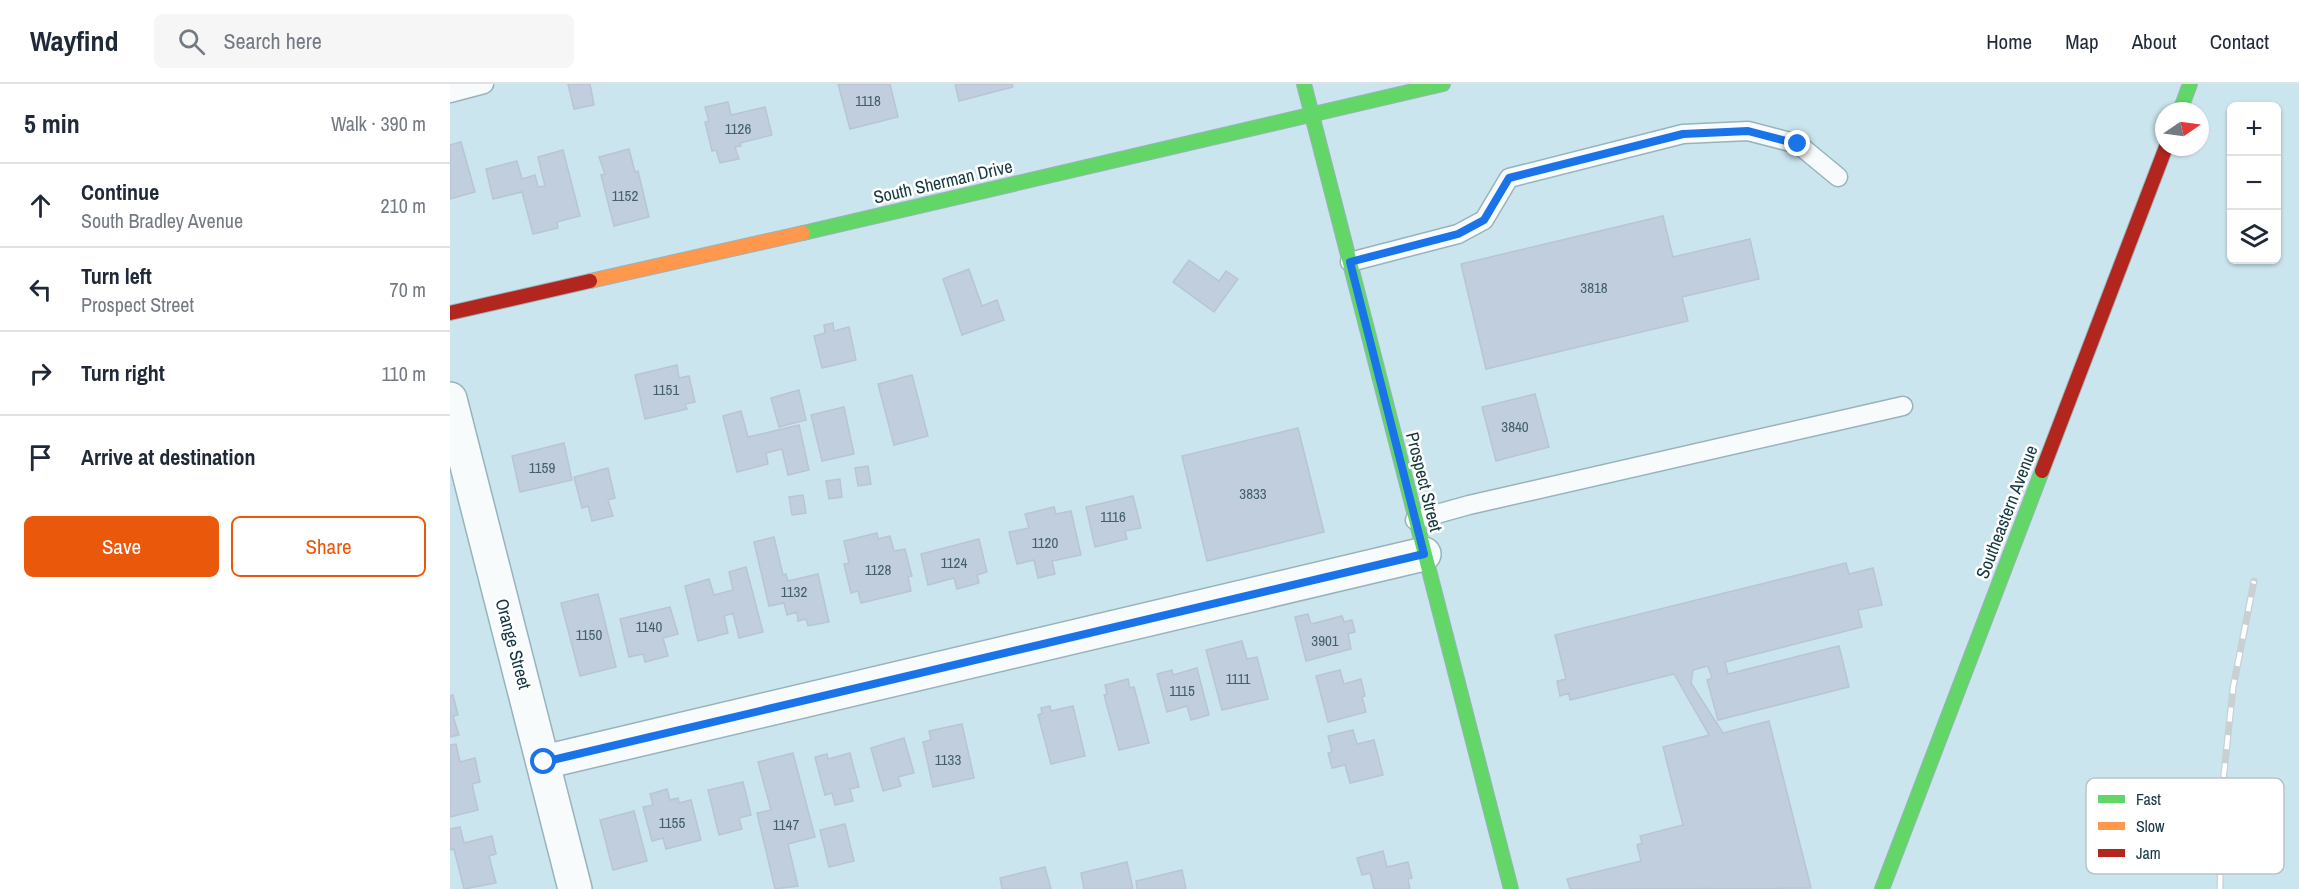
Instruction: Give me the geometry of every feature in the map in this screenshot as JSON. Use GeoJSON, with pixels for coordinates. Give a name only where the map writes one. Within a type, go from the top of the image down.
{"type":"FeatureCollection","features":[{"type":"Feature","properties":{"kind":"main road","name":"Prospect Street"},"geometry":{"type":"LineString","coordinates":[[1304,84],[1511,889]]}},
{"type":"Feature","properties":{"kind":"main road","name":"South Sherman Drive"},"geometry":{"type":"LineString","coordinates":[[450,313],[1443,84]]}},
{"type":"Feature","properties":{"kind":"main road"},"geometry":{"type":"LineString","coordinates":[[2183,102],[2190,84]]}},
{"type":"Feature","properties":{"kind":"main road","name":"Southeastern Avenue"},"geometry":{"type":"LineString","coordinates":[[1882,889],[2163,156]]}},
{"type":"Feature","properties":{"kind":"street","name":"Orange Street"},"geometry":{"type":"LineString","coordinates":[[450,399],[575,889]]}},
{"type":"Feature","properties":{"kind":"street"},"geometry":{"type":"LineString","coordinates":[[544,762],[1424,554]]}},
{"type":"Feature","properties":{"kind":"lane"},"geometry":{"type":"LineString","coordinates":[[450,93],[484,84]]}},
{"type":"Feature","properties":{"kind":"lane"},"geometry":{"type":"LineString","coordinates":[[1350,262],[1458,234],[1484,220],[1509,178],[1683,134],[1748,131],[1798,144],[1839,177]]}},
{"type":"Feature","properties":{"kind":"lane"},"geometry":{"type":"LineString","coordinates":[[1415,520],[1469,504],[1903,406]]}},
{"type":"Feature","properties":{"kind":"building"},"geometry":{"type":"Polygon","coordinates":[[[568,84],[590,84],[594,105],[574,109],[568,84]]]}},
{"type":"Feature","properties":{"kind":"building"},"geometry":{"type":"Polygon","coordinates":[[[838,84],[890,84],[898,117],[850,129],[838,84]]]}},
{"type":"Feature","properties":{"kind":"building"},"geometry":{"type":"Polygon","coordinates":[[[955,84],[1012,84],[1013,87],[959,101],[955,84]]]}},
{"type":"Feature","properties":{"kind":"building"},"geometry":{"type":"Polygon","coordinates":[[[728,102],[731,115],[765,107],[772,135],[740,143],[741,146],[735,147],[739,159],[720,163],[716,150],[712,151],[705,122],[709,121],[705,107],[728,102]]]}},
{"type":"Feature","properties":{"kind":"building"},"geometry":{"type":"Polygon","coordinates":[[[461,142],[475,192],[450,199],[450,145],[461,142]]]}},
{"type":"Feature","properties":{"kind":"building"},"geometry":{"type":"Polygon","coordinates":[[[629,149],[635,172],[638,171],[649,217],[614,226],[601,175],[605,174],[599,157],[629,149]]]}},
{"type":"Feature","properties":{"kind":"building"},"geometry":{"type":"Polygon","coordinates":[[[563,150],[580,216],[557,222],[558,228],[533,234],[522,192],[493,199],[486,169],[517,161],[522,179],[535,175],[538,187],[545,186],[538,157],[563,150]]]}},
{"type":"Feature","properties":{"kind":"building"},"geometry":{"type":"Polygon","coordinates":[[[1663,216],[1673,257],[1750,239],[1759,279],[1682,297],[1688,321],[1486,369],[1461,264],[1663,216]]]}},
{"type":"Feature","properties":{"kind":"building"},"geometry":{"type":"Polygon","coordinates":[[[1189,260],[1219,281],[1226,271],[1238,279],[1214,312],[1173,282],[1189,260]]]}},
{"type":"Feature","properties":{"kind":"building"},"geometry":{"type":"Polygon","coordinates":[[[969,269],[982,306],[997,300],[1004,320],[962,335],[943,279],[969,269]]]}},
{"type":"Feature","properties":{"kind":"building"},"geometry":{"type":"Polygon","coordinates":[[[833,323],[834,331],[849,327],[856,360],[822,368],[814,336],[825,333],[824,325],[833,323]]]}},
{"type":"Feature","properties":{"kind":"building"},"geometry":{"type":"Polygon","coordinates":[[[677,365],[679,378],[689,376],[695,402],[685,404],[687,409],[645,419],[635,375],[677,365]]]}},
{"type":"Feature","properties":{"kind":"building"},"geometry":{"type":"Polygon","coordinates":[[[912,375],[928,436],[894,445],[878,384],[912,375]]]}},
{"type":"Feature","properties":{"kind":"building"},"geometry":{"type":"Polygon","coordinates":[[[799,390],[806,420],[779,427],[771,398],[799,390]]]}},
{"type":"Feature","properties":{"kind":"building"},"geometry":{"type":"Polygon","coordinates":[[[1535,394],[1549,447],[1496,461],[1482,407],[1535,394]]]}},
{"type":"Feature","properties":{"kind":"building"},"geometry":{"type":"Polygon","coordinates":[[[844,407],[854,454],[822,461],[811,415],[844,407]]]}},
{"type":"Feature","properties":{"kind":"building"},"geometry":{"type":"Polygon","coordinates":[[[741,411],[748,437],[799,425],[809,470],[788,475],[782,449],[766,453],[768,464],[737,472],[723,416],[741,411]]]}},
{"type":"Feature","properties":{"kind":"building"},"geometry":{"type":"Polygon","coordinates":[[[1298,428],[1324,532],[1207,561],[1182,456],[1298,428]]]}},
{"type":"Feature","properties":{"kind":"building"},"geometry":{"type":"Polygon","coordinates":[[[564,443],[572,480],[520,492],[512,456],[564,443]]]}},
{"type":"Feature","properties":{"kind":"building"},"geometry":{"type":"Polygon","coordinates":[[[868,466],[871,484],[858,486],[855,468],[868,466]]]}},
{"type":"Feature","properties":{"kind":"building"},"geometry":{"type":"Polygon","coordinates":[[[608,468],[615,498],[608,500],[613,516],[592,521],[588,506],[582,508],[574,477],[608,468]]]}},
{"type":"Feature","properties":{"kind":"building"},"geometry":{"type":"Polygon","coordinates":[[[840,479],[842,497],[829,499],[826,481],[840,479]]]}},
{"type":"Feature","properties":{"kind":"building"},"geometry":{"type":"Polygon","coordinates":[[[803,495],[806,513],[792,515],[789,497],[803,495]]]}},
{"type":"Feature","properties":{"kind":"building"},"geometry":{"type":"Polygon","coordinates":[[[1133,496],[1141,528],[1125,531],[1127,539],[1095,547],[1086,507],[1133,496]]]}},
{"type":"Feature","properties":{"kind":"building"},"geometry":{"type":"Polygon","coordinates":[[[1054,507],[1056,514],[1071,511],[1081,555],[1052,561],[1055,574],[1038,578],[1034,560],[1017,564],[1009,532],[1029,528],[1025,514],[1054,507]]]}},
{"type":"Feature","properties":{"kind":"building"},"geometry":{"type":"Polygon","coordinates":[[[877,533],[878,539],[890,536],[894,551],[905,549],[912,576],[908,577],[911,591],[861,603],[858,591],[851,593],[844,564],[849,563],[844,541],[877,533]]]}},
{"type":"Feature","properties":{"kind":"building"},"geometry":{"type":"Polygon","coordinates":[[[774,537],[783,575],[786,574],[788,581],[818,574],[829,622],[808,626],[806,619],[798,621],[797,612],[787,615],[784,603],[769,606],[754,542],[774,537]]]}},
{"type":"Feature","properties":{"kind":"building"},"geometry":{"type":"Polygon","coordinates":[[[979,539],[987,572],[977,575],[979,583],[957,589],[954,578],[928,585],[921,554],[979,539]]]}},
{"type":"Feature","properties":{"kind":"building"},"geometry":{"type":"Polygon","coordinates":[[[1846,563],[1849,574],[1873,568],[1882,605],[1858,610],[1862,627],[1725,662],[1728,674],[1839,646],[1849,687],[1718,720],[1707,680],[1712,678],[1708,666],[1693,670],[1691,683],[1723,733],[1769,721],[1811,888],[1570,889],[1567,879],[1641,861],[1637,845],[1642,843],[1640,836],[1683,825],[1663,747],[1709,735],[1674,674],[1570,700],[1569,693],[1560,696],[1557,681],[1566,679],[1555,635],[1846,563]]]}},
{"type":"Feature","properties":{"kind":"building"},"geometry":{"type":"Polygon","coordinates":[[[746,567],[763,632],[739,638],[733,613],[724,616],[728,633],[698,641],[685,586],[709,579],[714,595],[733,590],[729,572],[746,567]]]}},
{"type":"Feature","properties":{"kind":"building"},"geometry":{"type":"Polygon","coordinates":[[[598,594],[616,667],[580,676],[561,603],[598,594]]]}},
{"type":"Feature","properties":{"kind":"building"},"geometry":{"type":"Polygon","coordinates":[[[670,607],[678,634],[663,638],[668,656],[645,662],[643,654],[629,657],[620,619],[670,607]]]}},
{"type":"Feature","properties":{"kind":"building"},"geometry":{"type":"Polygon","coordinates":[[[1308,614],[1311,624],[1342,616],[1344,622],[1352,620],[1355,632],[1348,634],[1351,649],[1306,661],[1295,617],[1308,614]]]}},
{"type":"Feature","properties":{"kind":"building"},"geometry":{"type":"Polygon","coordinates":[[[1242,641],[1247,659],[1257,657],[1268,699],[1222,710],[1206,650],[1242,641]]]}},
{"type":"Feature","properties":{"kind":"building"},"geometry":{"type":"Polygon","coordinates":[[[1197,668],[1209,715],[1191,720],[1187,706],[1167,712],[1157,674],[1172,670],[1173,675],[1197,668]]]}},
{"type":"Feature","properties":{"kind":"building"},"geometry":{"type":"Polygon","coordinates":[[[1340,670],[1344,684],[1361,679],[1366,712],[1328,722],[1316,676],[1340,670]]]}},
{"type":"Feature","properties":{"kind":"building"},"geometry":{"type":"Polygon","coordinates":[[[1128,679],[1130,688],[1134,687],[1149,743],[1119,750],[1104,695],[1107,694],[1105,685],[1128,679]]]}},
{"type":"Feature","properties":{"kind":"building"},"geometry":{"type":"Polygon","coordinates":[[[453,695],[458,715],[453,716],[459,735],[450,737],[450,696],[453,695]]]}},
{"type":"Feature","properties":{"kind":"building"},"geometry":{"type":"Polygon","coordinates":[[[1050,706],[1051,711],[1073,706],[1085,756],[1051,764],[1038,715],[1042,713],[1041,708],[1050,706]]]}},
{"type":"Feature","properties":{"kind":"building"},"geometry":{"type":"Polygon","coordinates":[[[962,724],[974,778],[933,787],[923,742],[931,740],[929,731],[962,724]]]}},
{"type":"Feature","properties":{"kind":"building"},"geometry":{"type":"Polygon","coordinates":[[[1353,730],[1357,744],[1374,740],[1383,775],[1350,783],[1345,765],[1332,768],[1328,753],[1332,752],[1328,736],[1353,730]]]}},
{"type":"Feature","properties":{"kind":"building"},"geometry":{"type":"Polygon","coordinates":[[[904,738],[914,773],[898,777],[901,786],[883,791],[871,748],[904,738]]]}},
{"type":"Feature","properties":{"kind":"building"},"geometry":{"type":"Polygon","coordinates":[[[456,744],[460,762],[475,758],[480,782],[472,784],[478,810],[450,817],[450,745],[456,744]]]}},
{"type":"Feature","properties":{"kind":"building"},"geometry":{"type":"Polygon","coordinates":[[[793,753],[815,837],[788,844],[798,886],[775,889],[757,813],[771,810],[758,762],[793,753]]]}},
{"type":"Feature","properties":{"kind":"building"},"geometry":{"type":"Polygon","coordinates":[[[850,753],[859,787],[850,789],[853,801],[835,805],[832,793],[825,795],[815,757],[827,754],[828,759],[850,753]]]}},
{"type":"Feature","properties":{"kind":"building"},"geometry":{"type":"Polygon","coordinates":[[[743,782],[751,815],[739,818],[742,829],[719,835],[708,790],[743,782]]]}},
{"type":"Feature","properties":{"kind":"building"},"geometry":{"type":"Polygon","coordinates":[[[667,789],[670,800],[678,798],[679,803],[691,800],[701,840],[666,849],[663,838],[652,841],[643,807],[653,805],[650,794],[667,789]]]}},
{"type":"Feature","properties":{"kind":"building"},"geometry":{"type":"Polygon","coordinates":[[[634,811],[647,861],[613,870],[600,820],[634,811]]]}},
{"type":"Feature","properties":{"kind":"building"},"geometry":{"type":"Polygon","coordinates":[[[845,824],[854,861],[829,867],[820,830],[845,824]]]}},
{"type":"Feature","properties":{"kind":"building"},"geometry":{"type":"Polygon","coordinates":[[[460,827],[464,843],[492,836],[496,854],[489,856],[496,883],[464,889],[454,849],[450,850],[450,829],[460,827]]]}},
{"type":"Feature","properties":{"kind":"building"},"geometry":{"type":"Polygon","coordinates":[[[1383,851],[1387,867],[1408,862],[1412,878],[1408,879],[1410,889],[1374,889],[1370,873],[1362,875],[1357,858],[1383,851]]]}},
{"type":"Feature","properties":{"kind":"building"},"geometry":{"type":"Polygon","coordinates":[[[1127,862],[1133,889],[1084,889],[1081,873],[1127,862]]]}},
{"type":"Feature","properties":{"kind":"building"},"geometry":{"type":"Polygon","coordinates":[[[1045,867],[1051,889],[1002,889],[1000,878],[1045,867]]]}},
{"type":"Feature","properties":{"kind":"building"},"geometry":{"type":"Polygon","coordinates":[[[1182,870],[1186,889],[1137,889],[1136,881],[1182,870]]]}},
{"type":"Feature","properties":{"kind":"railway"},"geometry":{"type":"LineString","coordinates":[[2223,778],[2233,688],[2254,581]]}},
{"type":"Feature","properties":{"kind":"railway"},"geometry":{"type":"LineString","coordinates":[[2220,874],[2220,889]]}},
{"type":"Feature","properties":{"kind":"traffic: fast"},"geometry":{"type":"LineString","coordinates":[[1304,84],[1511,889]]}},
{"type":"Feature","properties":{"kind":"traffic: fast"},"geometry":{"type":"LineString","coordinates":[[803,233],[1443,84]]}},
{"type":"Feature","properties":{"kind":"traffic: fast"},"geometry":{"type":"LineString","coordinates":[[2183,102],[2190,84]]}},
{"type":"Feature","properties":{"kind":"traffic: fast"},"geometry":{"type":"LineString","coordinates":[[1882,889],[2042,471]]}},
{"type":"Feature","properties":{"kind":"traffic: slow"},"geometry":{"type":"LineString","coordinates":[[590,281],[803,233]]}},
{"type":"Feature","properties":{"kind":"traffic: jam"},"geometry":{"type":"LineString","coordinates":[[2042,471],[2163,156]]}},
{"type":"Feature","properties":{"kind":"traffic: jam"},"geometry":{"type":"LineString","coordinates":[[450,313],[590,281]]}},
{"type":"Feature","properties":{"kind":"route"},"geometry":{"type":"LineString","coordinates":[[544,762],[1424,554],[1350,262],[1458,234],[1484,220],[1509,178],[1683,134],[1748,131],[1798,144]]}}]}
